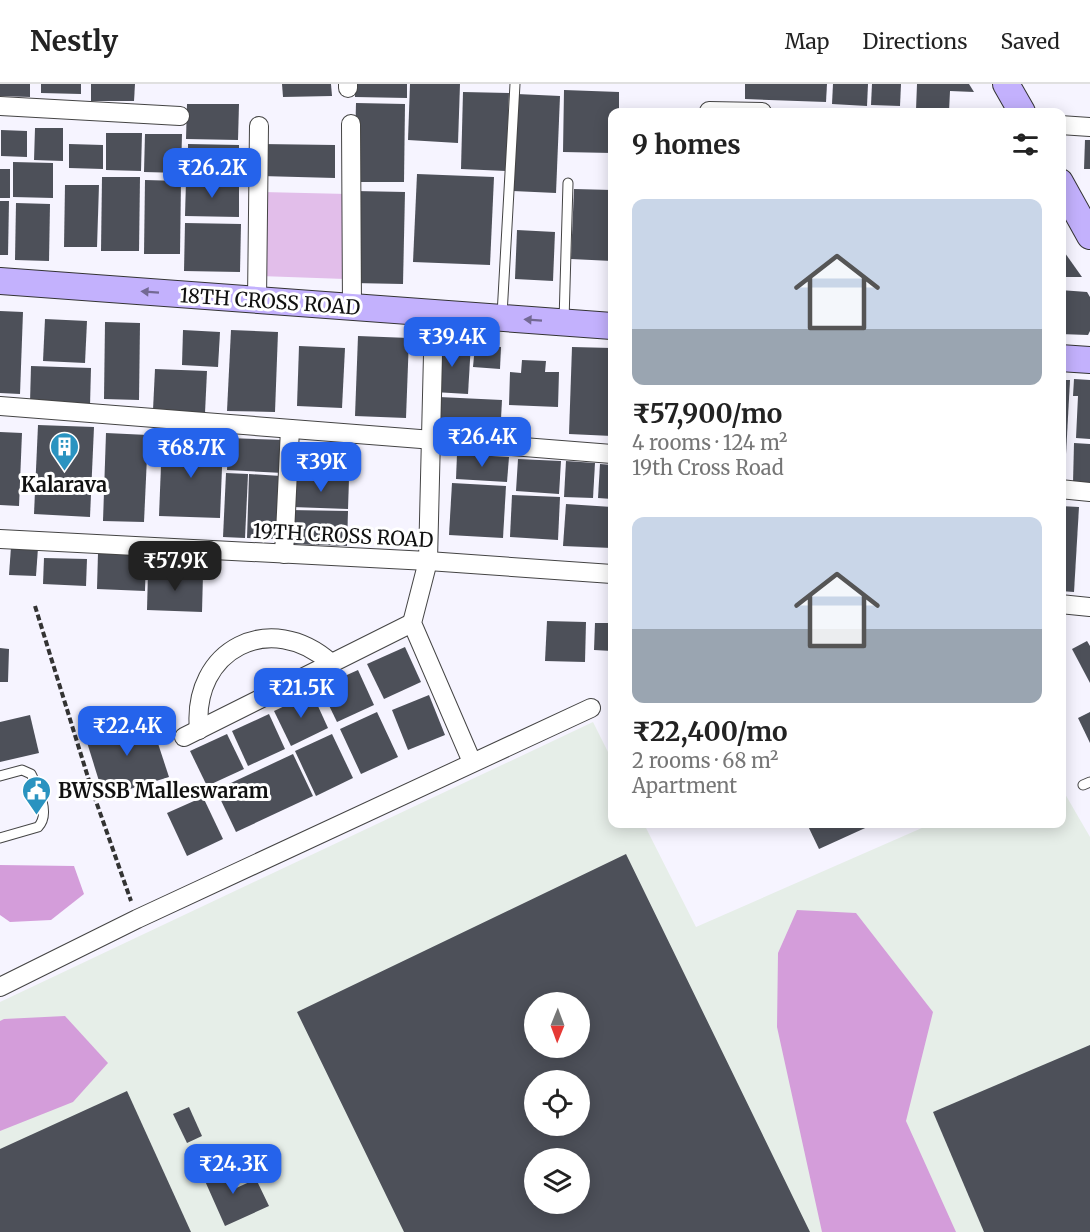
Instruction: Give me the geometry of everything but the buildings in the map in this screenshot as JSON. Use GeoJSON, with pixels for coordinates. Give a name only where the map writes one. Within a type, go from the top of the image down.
{"type":"FeatureCollection","features":[{"type":"Feature","properties":{"kind":"main road"},"geometry":{"type":"LineString","coordinates":[[1006,84],[1020,108]]}},
{"type":"Feature","properties":{"kind":"main road"},"geometry":{"type":"LineString","coordinates":[[1066,193],[1090,236]]}},
{"type":"Feature","properties":{"kind":"main road","name":"18TH CROSS ROAD"},"geometry":{"type":"LineString","coordinates":[[0,281],[608,326]]}},
{"type":"Feature","properties":{"kind":"main road"},"geometry":{"type":"LineString","coordinates":[[1066,358],[1090,360]]}},
{"type":"Feature","properties":{"kind":"street"},"geometry":{"type":"LineString","coordinates":[[0,106],[180,116]]}},
{"type":"Feature","properties":{"kind":"street"},"geometry":{"type":"LineString","coordinates":[[351,124],[352,307]]}},
{"type":"Feature","properties":{"kind":"street"},"geometry":{"type":"LineString","coordinates":[[1066,125],[1090,127]]}},
{"type":"Feature","properties":{"kind":"street"},"geometry":{"type":"LineString","coordinates":[[257,300],[259,126]]}},
{"type":"Feature","properties":{"kind":"street"},"geometry":{"type":"LineString","coordinates":[[434,313],[428,561],[412,623],[472,762]]}},
{"type":"Feature","properties":{"kind":"street"},"geometry":{"type":"LineString","coordinates":[[0,406],[608,454]]}},
{"type":"Feature","properties":{"kind":"street"},"geometry":{"type":"LineString","coordinates":[[284,554],[290,429]]}},
{"type":"Feature","properties":{"kind":"street"},"geometry":{"type":"LineString","coordinates":[[1066,490],[1090,492]]}},
{"type":"Feature","properties":{"kind":"street","name":"19TH CROSS ROAD"},"geometry":{"type":"LineString","coordinates":[[0,539],[428,561],[608,574]]}},
{"type":"Feature","properties":{"kind":"street"},"geometry":{"type":"LineString","coordinates":[[1066,605],[1090,607]]}},
{"type":"Feature","properties":{"kind":"street"},"geometry":{"type":"LineString","coordinates":[[331,663],[320,653],[292,640],[262,639],[233,650],[221,658],[203,684],[191,733],[412,623]]}},
{"type":"Feature","properties":{"kind":"street"},"geometry":{"type":"LineString","coordinates":[[0,987],[137,919],[591,708]]}},
{"type":"Feature","properties":{"kind":"lane"},"geometry":{"type":"LineString","coordinates":[[501,318],[514,84]]}},
{"type":"Feature","properties":{"kind":"lane"},"geometry":{"type":"LineString","coordinates":[[564,322],[568,183]]}},
{"type":"Feature","properties":{"kind":"lane"},"geometry":{"type":"LineString","coordinates":[[0,776],[22,770],[32,774],[45,815],[38,827],[0,838]]}},
{"type":"Feature","properties":{"kind":"path"},"geometry":{"type":"LineString","coordinates":[[35,606],[90,787],[137,919]]}},
{"type":"Feature","properties":{"kind":"shaded area"},"geometry":{"type":"Polygon","coordinates":[[[262,192],[348,194],[345,279],[260,276],[262,192]]]}},
{"type":"Feature","properties":{"kind":"shaded area"},"geometry":{"type":"Polygon","coordinates":[[[593,722],[608,752],[608,828],[646,828],[696,927],[922,828],[1066,828],[1066,796],[1090,837],[1090,1232],[0,1232],[0,1002],[593,722]]]}},
{"type":"Feature","properties":{"kind":"shaded area"},"geometry":{"type":"Polygon","coordinates":[[[0,865],[74,866],[84,894],[51,920],[10,922],[0,915],[0,865]]]}},
{"type":"Feature","properties":{"kind":"shaded area"},"geometry":{"type":"Polygon","coordinates":[[[797,910],[856,913],[933,1012],[906,1121],[956,1232],[822,1232],[777,1027],[778,953],[797,910]]]}},
{"type":"Feature","properties":{"kind":"shaded area"},"geometry":{"type":"Polygon","coordinates":[[[65,1016],[108,1063],[73,1102],[0,1131],[0,1021],[65,1016]]]}},
{"type":"Feature","properties":{"kind":"place","name":"Kalarava"},"geometry":{"type":"Point","coordinates":[64,472]}},
{"type":"Feature","properties":{"kind":"place","name":"BWSSB Malleswaram"},"geometry":{"type":"Point","coordinates":[37,816]}}]}
